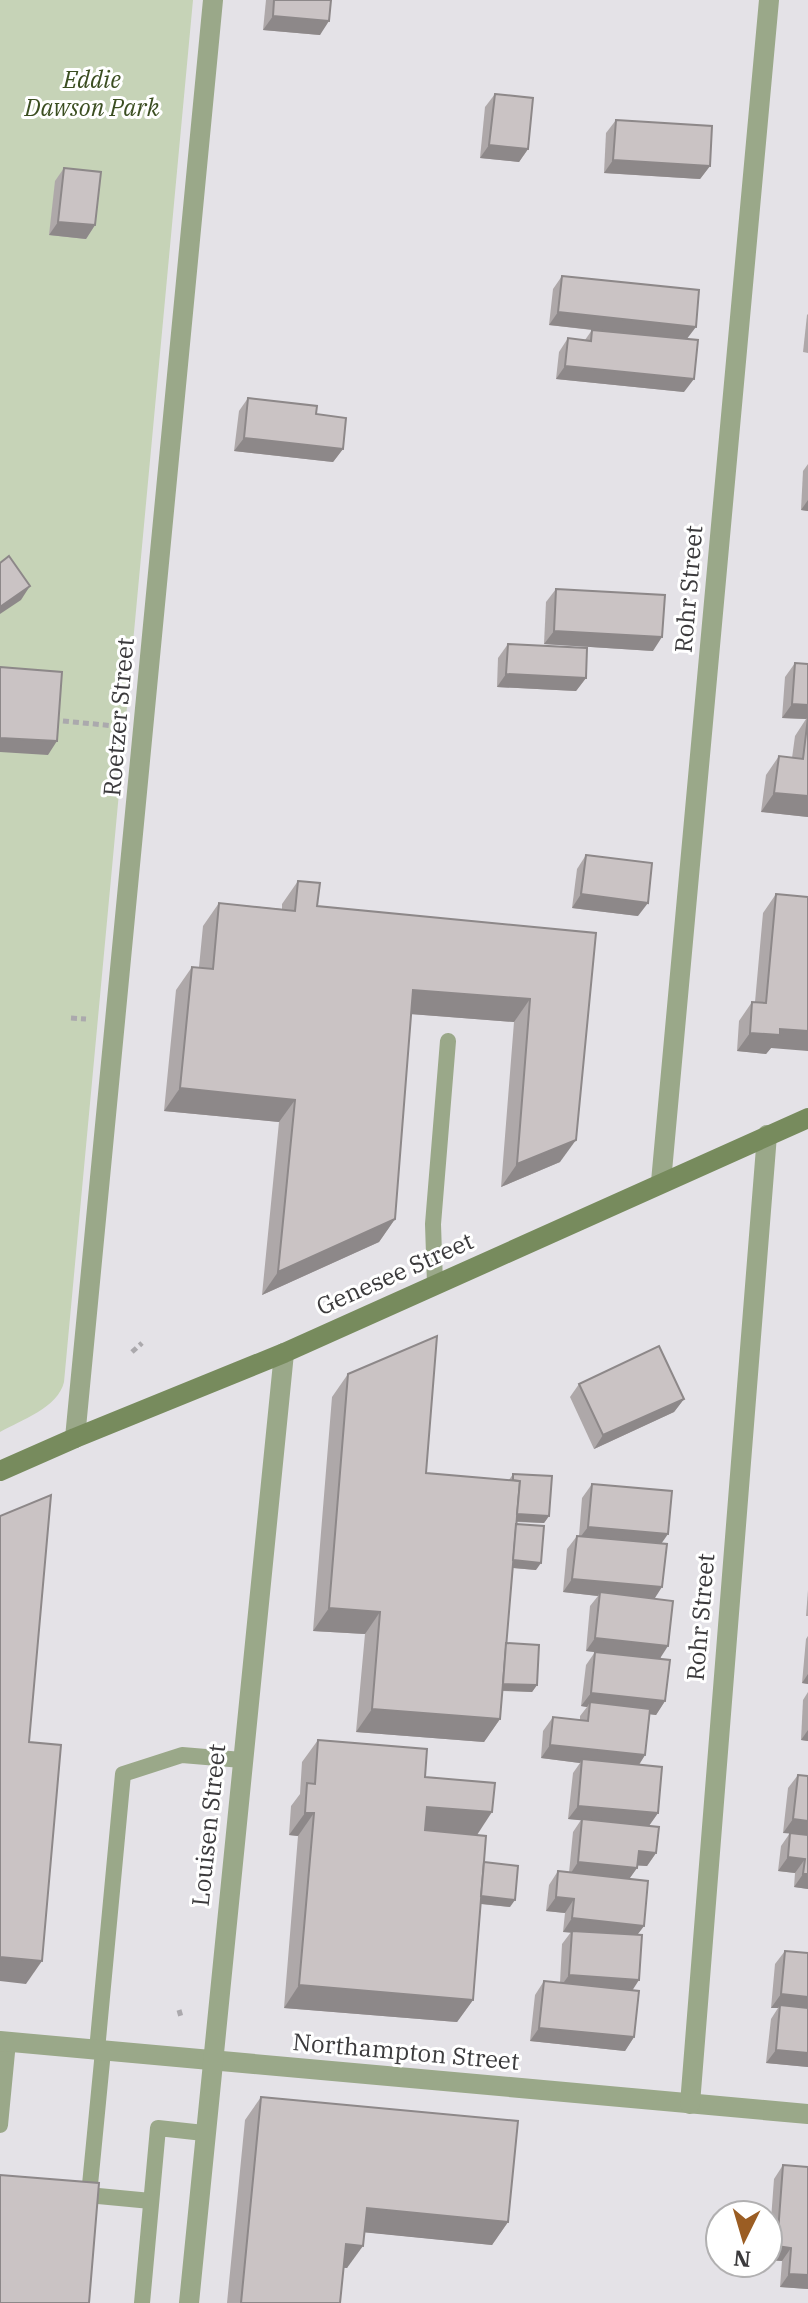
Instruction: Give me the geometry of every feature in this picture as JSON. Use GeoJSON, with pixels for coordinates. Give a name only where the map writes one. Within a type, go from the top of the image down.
{"type":"FeatureCollection","features":[{"type":"Feature","properties":{"kind":"main road","name":"Genesee Street"},"geometry":{"type":"LineString","coordinates":[[0,1471],[284,1353],[808,1118]]}},
{"type":"Feature","properties":{"kind":"street","name":"Roetzer Street"},"geometry":{"type":"LineString","coordinates":[[75,1438],[213,0]]}},
{"type":"Feature","properties":{"kind":"street","name":"Rohr Street"},"geometry":{"type":"LineString","coordinates":[[661,1182],[769,0]]}},
{"type":"Feature","properties":{"kind":"street","name":"Rohr Street"},"geometry":{"type":"LineString","coordinates":[[690,2104],[767,1135]]}},
{"type":"Feature","properties":{"kind":"street","name":"Louisen Street"},"geometry":{"type":"LineString","coordinates":[[189,2303],[284,1353]]}},
{"type":"Feature","properties":{"kind":"street","name":"Northampton Street"},"geometry":{"type":"LineString","coordinates":[[4,2042],[808,2114]]}},
{"type":"Feature","properties":{"kind":"lane"},"geometry":{"type":"LineString","coordinates":[[435,1284],[433,1224],[448,1041]]}},
{"type":"Feature","properties":{"kind":"lane"},"geometry":{"type":"LineString","coordinates":[[89,2195],[123,1774],[182,1755],[242,1760]]}},
{"type":"Feature","properties":{"kind":"lane"},"geometry":{"type":"LineString","coordinates":[[0,2125],[4,2042]]}},
{"type":"Feature","properties":{"kind":"lane"},"geometry":{"type":"LineString","coordinates":[[142,2303],[158,2128],[204,2133]]}},
{"type":"Feature","properties":{"kind":"lane"},"geometry":{"type":"LineString","coordinates":[[59,2193],[151,2201]]}},
{"type":"Feature","properties":{"kind":"path"},"geometry":{"type":"LineString","coordinates":[[49,720],[144,729]]}},
{"type":"Feature","properties":{"kind":"path"},"geometry":{"type":"LineString","coordinates":[[132,1352],[142,1343]]}},
{"type":"Feature","properties":{"kind":"path"},"geometry":{"type":"LineString","coordinates":[[179,2010],[181,2017]]}},
{"type":"Feature","properties":{"kind":"green space","name":"Eddie Dawson Park"},"geometry":{"type":"Polygon","coordinates":[[[0,0],[193,0],[64,1382],[47,1406],[0,1432],[0,0]]]}},
{"type":"Feature","properties":{"kind":"building"},"geometry":{"type":"Polygon","coordinates":[[[274,0],[331,0],[329,21],[273,16],[274,0]]]}},
{"type":"Feature","properties":{"kind":"building"},"geometry":{"type":"Polygon","coordinates":[[[495,94],[533,98],[528,149],[489,145],[495,94]]]}},
{"type":"Feature","properties":{"kind":"building"},"geometry":{"type":"Polygon","coordinates":[[[616,120],[712,126],[710,166],[613,160],[616,120]]]}},
{"type":"Feature","properties":{"kind":"building"},"geometry":{"type":"Polygon","coordinates":[[[64,168],[101,172],[95,225],[58,222],[64,168]]]}},
{"type":"Feature","properties":{"kind":"building"},"geometry":{"type":"Polygon","coordinates":[[[562,276],[699,290],[696,327],[558,312],[562,276]]]}},
{"type":"Feature","properties":{"kind":"building"},"geometry":{"type":"Polygon","coordinates":[[[592,330],[698,340],[694,379],[565,366],[568,338],[591,341],[592,330]]]}},
{"type":"Feature","properties":{"kind":"building"},"geometry":{"type":"Polygon","coordinates":[[[248,398],[317,406],[316,414],[346,418],[343,449],[244,438],[248,398]]]}},
{"type":"Feature","properties":{"kind":"building"},"geometry":{"type":"Polygon","coordinates":[[[9,556],[30,586],[0,607],[0,563],[9,556]]]}},
{"type":"Feature","properties":{"kind":"building"},"geometry":{"type":"Polygon","coordinates":[[[556,589],[665,595],[662,637],[554,631],[556,589]]]}},
{"type":"Feature","properties":{"kind":"building"},"geometry":{"type":"Polygon","coordinates":[[[508,644],[587,648],[586,678],[506,674],[508,644]]]}},
{"type":"Feature","properties":{"kind":"building"},"geometry":{"type":"Polygon","coordinates":[[[795,663],[808,664],[808,705],[792,704],[795,663]]]}},
{"type":"Feature","properties":{"kind":"building"},"geometry":{"type":"Polygon","coordinates":[[[0,667],[62,672],[57,741],[0,738],[0,667]]]}},
{"type":"Feature","properties":{"kind":"building"},"geometry":{"type":"Polygon","coordinates":[[[808,717],[808,796],[774,793],[779,756],[803,759],[808,717]]]}},
{"type":"Feature","properties":{"kind":"building"},"geometry":{"type":"Polygon","coordinates":[[[586,855],[652,863],[648,903],[581,894],[586,855]]]}},
{"type":"Feature","properties":{"kind":"building"},"geometry":{"type":"Polygon","coordinates":[[[298,881],[320,883],[317,906],[596,933],[576,1140],[517,1164],[530,999],[413,990],[395,1219],[278,1272],[295,1100],[180,1088],[192,967],[213,969],[219,903],[295,911],[298,881]]]}},
{"type":"Feature","properties":{"kind":"building"},"geometry":{"type":"Polygon","coordinates":[[[776,894],[808,897],[808,1031],[780,1029],[780,1035],[750,1033],[752,1002],[766,1003],[776,894]]]}},
{"type":"Feature","properties":{"kind":"building"},"geometry":{"type":"Polygon","coordinates":[[[437,1336],[426,1473],[520,1481],[500,1719],[372,1709],[380,1612],[329,1608],[348,1374],[437,1336]]]}},
{"type":"Feature","properties":{"kind":"building"},"geometry":{"type":"Polygon","coordinates":[[[659,1346],[684,1399],[603,1435],[579,1384],[659,1346]]]}},
{"type":"Feature","properties":{"kind":"building"},"geometry":{"type":"Polygon","coordinates":[[[513,1474],[552,1476],[549,1516],[517,1514],[520,1481],[513,1480],[513,1474]]]}},
{"type":"Feature","properties":{"kind":"building"},"geometry":{"type":"Polygon","coordinates":[[[592,1484],[672,1491],[668,1534],[588,1527],[592,1484]]]}},
{"type":"Feature","properties":{"kind":"building"},"geometry":{"type":"Polygon","coordinates":[[[51,1495],[29,1742],[61,1745],[42,1961],[0,1957],[0,1516],[51,1495]]]}},
{"type":"Feature","properties":{"kind":"building"},"geometry":{"type":"Polygon","coordinates":[[[516,1524],[544,1526],[541,1563],[513,1560],[516,1524]]]}},
{"type":"Feature","properties":{"kind":"building"},"geometry":{"type":"Polygon","coordinates":[[[577,1536],[667,1544],[662,1587],[572,1579],[577,1536]]]}},
{"type":"Feature","properties":{"kind":"building"},"geometry":{"type":"Polygon","coordinates":[[[600,1592],[673,1601],[668,1646],[595,1638],[600,1592]]]}},
{"type":"Feature","properties":{"kind":"building"},"geometry":{"type":"Polygon","coordinates":[[[506,1643],[539,1645],[537,1685],[503,1684],[506,1643]]]}},
{"type":"Feature","properties":{"kind":"building"},"geometry":{"type":"Polygon","coordinates":[[[595,1652],[670,1660],[665,1701],[591,1693],[595,1652]]]}},
{"type":"Feature","properties":{"kind":"building"},"geometry":{"type":"Polygon","coordinates":[[[590,1702],[650,1709],[645,1755],[550,1745],[553,1717],[588,1721],[590,1702]]]}},
{"type":"Feature","properties":{"kind":"building"},"geometry":{"type":"Polygon","coordinates":[[[318,1740],[427,1749],[425,1777],[495,1783],[492,1812],[427,1807],[425,1830],[486,1836],[473,2000],[299,1985],[314,1813],[305,1813],[307,1783],[315,1784],[318,1740]]]}},
{"type":"Feature","properties":{"kind":"building"},"geometry":{"type":"Polygon","coordinates":[[[582,1759],[662,1767],[658,1813],[578,1806],[582,1759]]]}},
{"type":"Feature","properties":{"kind":"building"},"geometry":{"type":"Polygon","coordinates":[[[798,1775],[808,1776],[808,1821],[793,1819],[798,1775]]]}},
{"type":"Feature","properties":{"kind":"building"},"geometry":{"type":"Polygon","coordinates":[[[582,1819],[659,1827],[656,1853],[639,1851],[637,1868],[578,1862],[582,1819]]]}},
{"type":"Feature","properties":{"kind":"building"},"geometry":{"type":"Polygon","coordinates":[[[790,1833],[808,1835],[808,1874],[803,1874],[805,1859],[788,1857],[790,1833]]]}},
{"type":"Feature","properties":{"kind":"building"},"geometry":{"type":"Polygon","coordinates":[[[484,1862],[518,1866],[515,1900],[481,1896],[484,1862]]]}},
{"type":"Feature","properties":{"kind":"building"},"geometry":{"type":"Polygon","coordinates":[[[558,1871],[648,1881],[644,1926],[572,1918],[574,1899],[556,1897],[558,1871]]]}},
{"type":"Feature","properties":{"kind":"building"},"geometry":{"type":"Polygon","coordinates":[[[572,1931],[642,1935],[639,1980],[569,1975],[572,1931]]]}},
{"type":"Feature","properties":{"kind":"building"},"geometry":{"type":"Polygon","coordinates":[[[785,1951],[808,1953],[808,1997],[781,1994],[785,1951]]]}},
{"type":"Feature","properties":{"kind":"building"},"geometry":{"type":"Polygon","coordinates":[[[544,1981],[639,1991],[634,2037],[539,2028],[544,1981]]]}},
{"type":"Feature","properties":{"kind":"building"},"geometry":{"type":"Polygon","coordinates":[[[780,2005],[808,2008],[808,2053],[776,2050],[780,2005]]]}},
{"type":"Feature","properties":{"kind":"building"},"geometry":{"type":"Polygon","coordinates":[[[261,2097],[518,2121],[508,2222],[367,2208],[363,2246],[346,2244],[340,2303],[241,2303],[261,2097]]]}},
{"type":"Feature","properties":{"kind":"building"},"geometry":{"type":"Polygon","coordinates":[[[783,2165],[808,2167],[808,2275],[789,2274],[791,2248],[784,2247],[784,2199],[780,2199],[783,2165]]]}},
{"type":"Feature","properties":{"kind":"building"},"geometry":{"type":"Polygon","coordinates":[[[0,2175],[99,2183],[89,2303],[0,2303],[0,2175]]]}}]}
